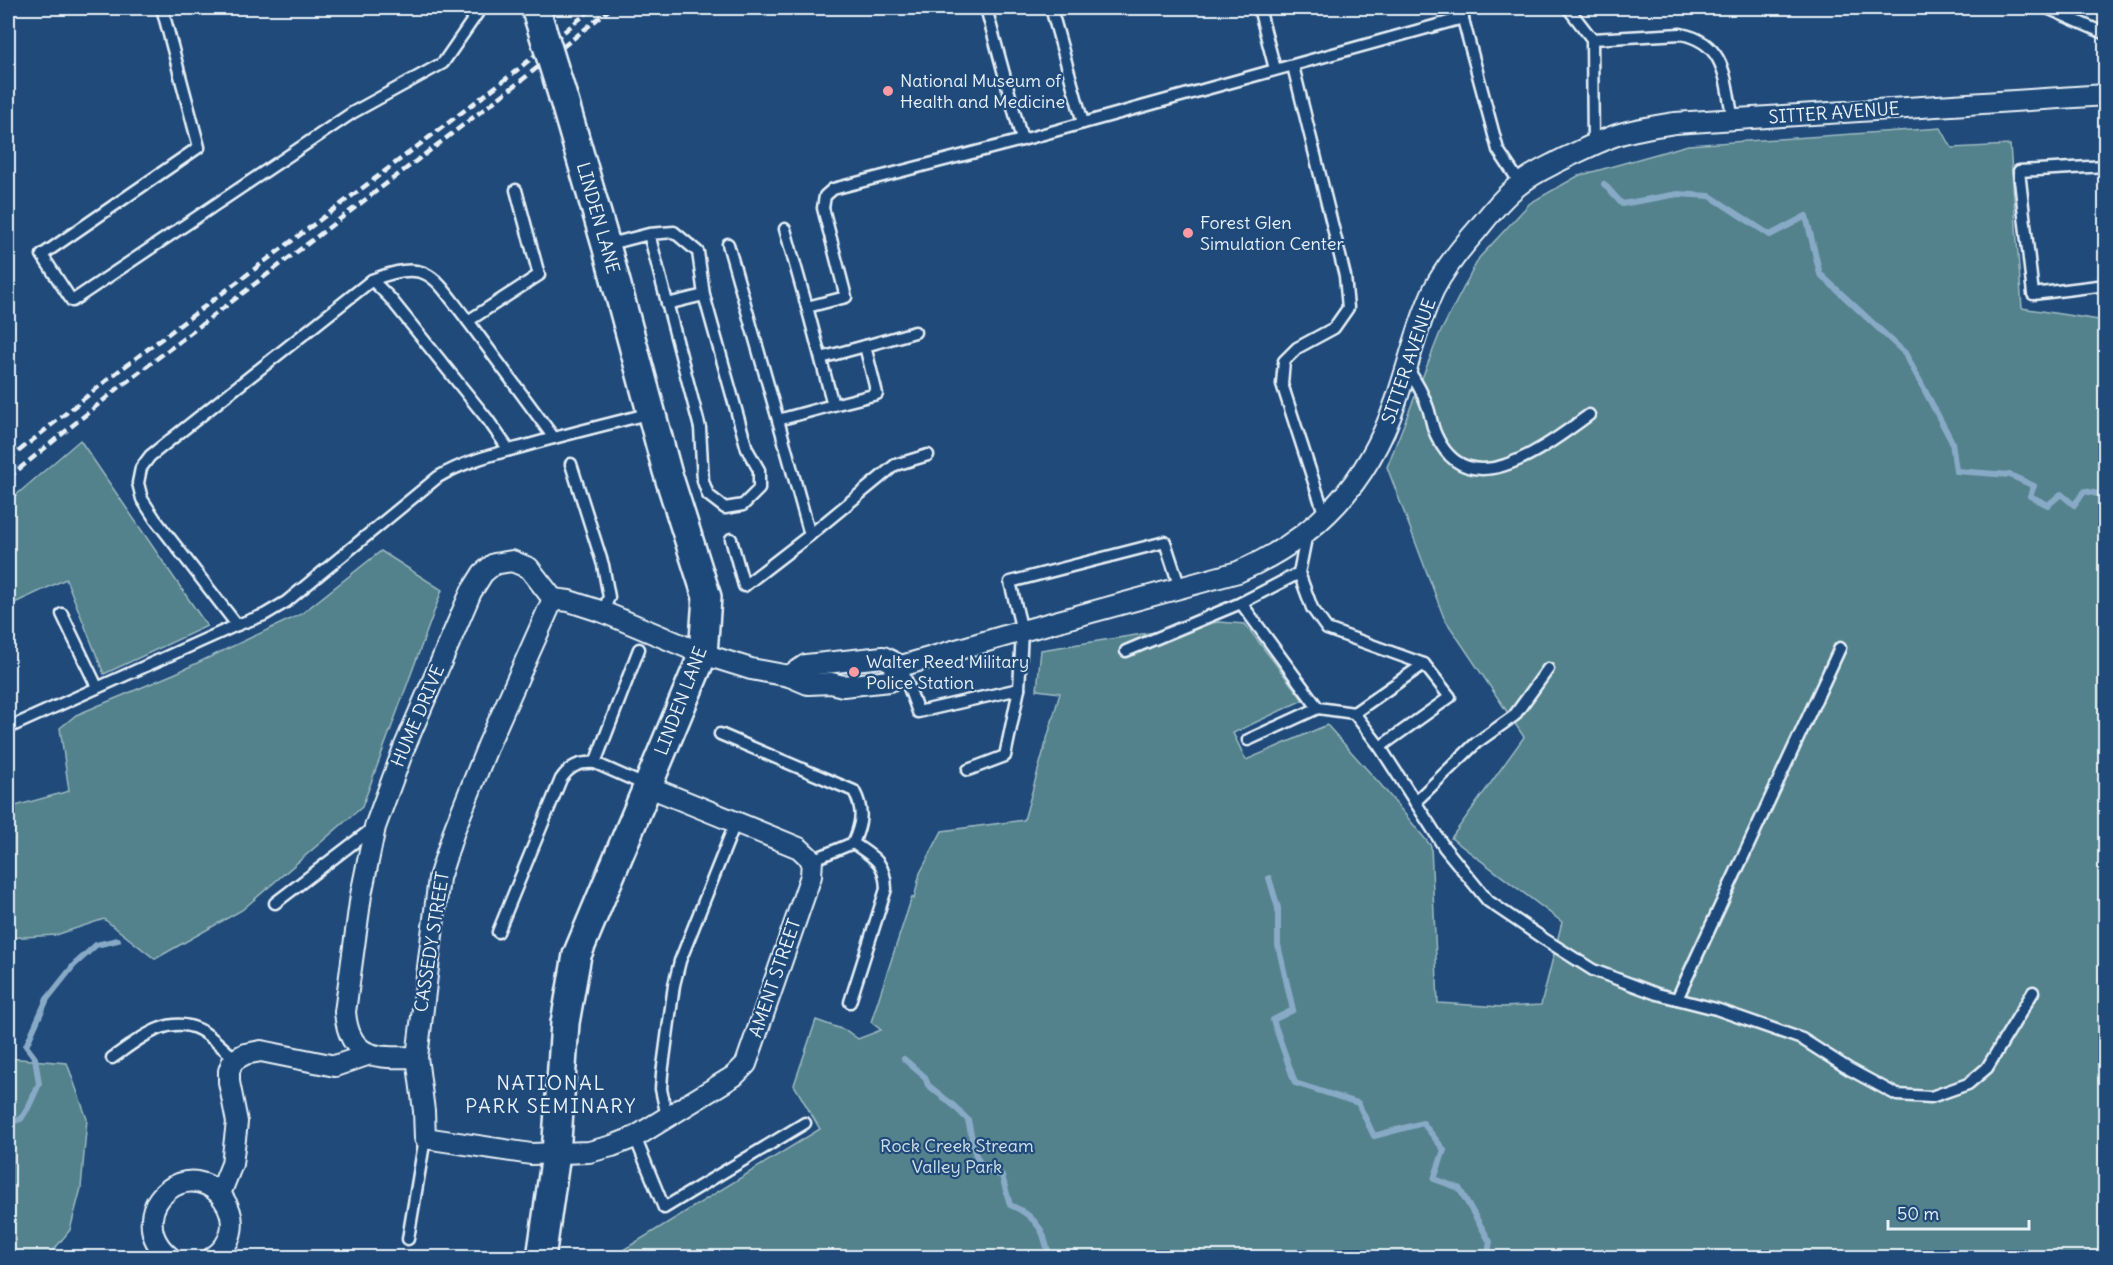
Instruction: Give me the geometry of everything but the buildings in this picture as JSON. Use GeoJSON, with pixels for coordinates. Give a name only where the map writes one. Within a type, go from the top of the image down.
{"type":"FeatureCollection","features":[{"type":"Feature","properties":{"kind":"street","name":"LINDEN LANE"},"geometry":{"type":"LineString","coordinates":[[536,9],[606,245],[667,471],[707,597],[703,654],[578,955],[565,1023],[556,1154],[541,1257]]}},
{"type":"Feature","properties":{"kind":"street","name":"SITTER AVENUE"},"geometry":{"type":"LineString","coordinates":[[703,654],[751,669],[789,676],[808,684],[831,683],[843,687],[890,681],[901,666],[1238,572],[1267,560],[1308,532],[1325,517],[1350,489],[1368,462],[1383,434],[1423,316],[1436,287],[1468,241],[1520,183],[1538,171],[1593,145],[1640,129],[1675,123],[2106,95]]}},
{"type":"Feature","properties":{"kind":"street","name":"HUME DRIVE"},"geometry":{"type":"LineString","coordinates":[[367,1054],[357,1048],[351,1040],[346,1028],[345,1012],[361,895],[375,827],[404,748],[471,592],[483,573],[494,564],[512,561],[521,564],[529,568],[554,599]]}},
{"type":"Feature","properties":{"kind":"street"},"geometry":{"type":"LineString","coordinates":[[554,599],[569,601],[603,612],[703,654]]}},
{"type":"Feature","properties":{"kind":"street","name":"CASSEDY STREET"},"geometry":{"type":"LineString","coordinates":[[425,1138],[417,1057],[439,878],[455,828],[489,743],[554,599]]}},
{"type":"Feature","properties":{"kind":"street"},"geometry":{"type":"LineString","coordinates":[[647,786],[799,848],[812,860]]}},
{"type":"Feature","properties":{"kind":"street","name":"AMENT STREET"},"geometry":{"type":"LineString","coordinates":[[556,1154],[589,1152],[635,1137],[734,1076],[746,1064],[811,876],[812,860]]}},
{"type":"Feature","properties":{"kind":"street"},"geometry":{"type":"LineString","coordinates":[[220,1194],[232,1164],[237,1122],[229,1082],[229,1071],[236,1059],[245,1054],[261,1051],[335,1066],[367,1054],[417,1057]]}},
{"type":"Feature","properties":{"kind":"street"},"geometry":{"type":"LineString","coordinates":[[425,1138],[531,1154],[556,1154]]}},
{"type":"Feature","properties":{"kind":"street"},"geometry":{"type":"LineString","coordinates":[[162,1255],[151,1224],[156,1204],[169,1189],[188,1182],[205,1185],[220,1194],[230,1209],[232,1226],[227,1243],[212,1257]]}},
{"type":"Feature","properties":{"kind":"lane"},"geometry":{"type":"LineString","coordinates":[[162,8],[199,147],[42,255],[72,301],[352,113],[443,63],[481,8]]}},
{"type":"Feature","properties":{"kind":"lane"},"geometry":{"type":"LineString","coordinates":[[986,8],[1022,140]]}},
{"type":"Feature","properties":{"kind":"lane"},"geometry":{"type":"LineString","coordinates":[[1051,8],[1083,123]]}},
{"type":"Feature","properties":{"kind":"lane"},"geometry":{"type":"LineString","coordinates":[[1259,8],[1275,69]]}},
{"type":"Feature","properties":{"kind":"lane"},"geometry":{"type":"LineString","coordinates":[[1568,8],[1592,39],[1593,145]]}},
{"type":"Feature","properties":{"kind":"lane"},"geometry":{"type":"LineString","coordinates":[[2047,8],[2106,34]]}},
{"type":"Feature","properties":{"kind":"lane"},"geometry":{"type":"LineString","coordinates":[[807,307],[846,297],[823,208],[825,196],[833,189],[1293,66],[1461,13],[1498,150],[1520,183]]}},
{"type":"Feature","properties":{"kind":"lane"},"geometry":{"type":"LineString","coordinates":[[1592,39],[1682,34],[1706,43],[1716,53],[1722,65],[1733,120]]}},
{"type":"Feature","properties":{"kind":"lane"},"geometry":{"type":"LineString","coordinates":[[1293,66],[1345,276],[1348,308],[1334,328],[1297,348],[1284,361],[1282,384],[1325,517]]}},
{"type":"Feature","properties":{"kind":"lane"},"geometry":{"type":"LineString","coordinates":[[2106,165],[2019,171],[2033,294],[2106,285]]}},
{"type":"Feature","properties":{"kind":"lane"},"geometry":{"type":"LineString","coordinates":[[468,321],[539,275],[516,190]]}},
{"type":"Feature","properties":{"kind":"lane"},"geometry":{"type":"LineString","coordinates":[[785,229],[833,405]]}},
{"type":"Feature","properties":{"kind":"lane"},"geometry":{"type":"LineString","coordinates":[[606,245],[649,234],[674,232],[698,252],[704,295],[747,449],[759,470],[759,489],[743,505],[725,508],[708,495],[703,481],[700,428],[649,234]]}},
{"type":"Feature","properties":{"kind":"lane"},"geometry":{"type":"LineString","coordinates":[[728,244],[810,535]]}},
{"type":"Feature","properties":{"kind":"lane"},"geometry":{"type":"LineString","coordinates":[[237,625],[154,519],[142,499],[138,483],[141,468],[150,456],[372,280],[393,272],[411,269],[428,274],[468,321],[554,438]]}},
{"type":"Feature","properties":{"kind":"lane"},"geometry":{"type":"LineString","coordinates":[[372,280],[390,298],[488,420],[509,450]]}},
{"type":"Feature","properties":{"kind":"lane"},"geometry":{"type":"LineString","coordinates":[[667,304],[704,295]]}},
{"type":"Feature","properties":{"kind":"lane"},"geometry":{"type":"LineString","coordinates":[[821,358],[915,332]]}},
{"type":"Feature","properties":{"kind":"lane"},"geometry":{"type":"LineString","coordinates":[[778,420],[877,394],[865,346]]}},
{"type":"Feature","properties":{"kind":"lane"},"geometry":{"type":"LineString","coordinates":[[1406,368],[1418,383],[1435,433],[1447,454],[1458,464],[1472,470],[1521,460],[1589,415]]}},
{"type":"Feature","properties":{"kind":"lane"},"geometry":{"type":"LineString","coordinates":[[8,728],[264,615],[286,602],[438,477],[454,468],[473,460],[651,413]]}},
{"type":"Feature","properties":{"kind":"lane"},"geometry":{"type":"LineString","coordinates":[[731,539],[744,586],[895,465],[928,455]]}},
{"type":"Feature","properties":{"kind":"lane"},"geometry":{"type":"LineString","coordinates":[[571,464],[603,565],[609,597],[603,612]]}},
{"type":"Feature","properties":{"kind":"lane"},"geometry":{"type":"LineString","coordinates":[[1308,532],[1299,573],[1312,608],[1327,629],[1424,664],[1450,697],[1380,747]]}},
{"type":"Feature","properties":{"kind":"lane"},"geometry":{"type":"LineString","coordinates":[[968,770],[1005,756],[1019,689],[1022,631],[1010,582],[1165,542],[1180,588]]}},
{"type":"Feature","properties":{"kind":"lane"},"geometry":{"type":"LineString","coordinates":[[1126,651],[1241,603],[1299,573]]}},
{"type":"Feature","properties":{"kind":"lane"},"geometry":{"type":"LineString","coordinates":[[1241,603],[1318,708]]}},
{"type":"Feature","properties":{"kind":"lane"},"geometry":{"type":"LineString","coordinates":[[62,614],[97,687]]}},
{"type":"Feature","properties":{"kind":"lane"},"geometry":{"type":"LineString","coordinates":[[1677,999],[1840,648]]}},
{"type":"Feature","properties":{"kind":"lane"},"geometry":{"type":"LineString","coordinates":[[595,763],[639,649]]}},
{"type":"Feature","properties":{"kind":"lane"},"geometry":{"type":"LineString","coordinates":[[1248,740],[1318,708],[1354,713],[1424,664]]}},
{"type":"Feature","properties":{"kind":"lane"},"geometry":{"type":"LineString","coordinates":[[901,666],[918,712],[1019,689]]}},
{"type":"Feature","properties":{"kind":"lane"},"geometry":{"type":"LineString","coordinates":[[1415,802],[1476,743],[1514,716],[1548,669]]}},
{"type":"Feature","properties":{"kind":"lane"},"geometry":{"type":"LineString","coordinates":[[1354,713],[1380,747],[1444,848],[1488,901],[1593,970],[1657,994],[1716,1009],[1802,1039],[1849,1069],[1897,1095],[1931,1097],[1968,1084],[1987,1068],[2033,992]]}},
{"type":"Feature","properties":{"kind":"lane"},"geometry":{"type":"LineString","coordinates":[[720,734],[854,791],[860,803],[861,820],[853,843],[812,860]]}},
{"type":"Feature","properties":{"kind":"lane"},"geometry":{"type":"LineString","coordinates":[[498,932],[561,779],[567,771],[585,762],[595,763],[647,786]]}},
{"type":"Feature","properties":{"kind":"lane"},"geometry":{"type":"LineString","coordinates":[[667,1117],[661,1089],[674,985],[680,961],[736,821]]}},
{"type":"Feature","properties":{"kind":"lane"},"geometry":{"type":"LineString","coordinates":[[276,903],[375,827]]}},
{"type":"Feature","properties":{"kind":"lane"},"geometry":{"type":"LineString","coordinates":[[850,1002],[886,889],[885,874],[880,862],[853,843]]}},
{"type":"Feature","properties":{"kind":"lane"},"geometry":{"type":"LineString","coordinates":[[112,1058],[155,1030],[176,1024],[188,1025],[200,1030],[236,1059]]}},
{"type":"Feature","properties":{"kind":"lane"},"geometry":{"type":"LineString","coordinates":[[635,1137],[664,1208],[805,1123]]}},
{"type":"Feature","properties":{"kind":"lane"},"geometry":{"type":"LineString","coordinates":[[408,1239],[425,1138]]}},
{"type":"Feature","properties":{"kind":"green space","name":"Rock Creek Stream Valley Park"},"geometry":{"type":"Polygon","coordinates":[[[1941,128],[1952,148],[2010,145],[2022,308],[2105,321],[2105,1257],[610,1258],[820,1129],[794,1085],[816,1020],[847,1031],[858,1039],[881,1030],[871,1022],[912,897],[914,899],[920,873],[942,831],[1024,820],[1060,693],[1037,690],[1041,650],[1219,622],[1245,624],[1303,700],[1233,733],[1246,760],[1327,725],[1381,785],[1431,846],[1438,1003],[1502,1007],[1541,1005],[1562,922],[1451,838],[1524,737],[1444,618],[1387,467],[1439,335],[1479,258],[1530,203],[1578,176],[1688,145],[1941,128]]]}},
{"type":"Feature","properties":{"kind":"green space"},"geometry":{"type":"Polygon","coordinates":[[[80,440],[207,626],[104,674],[66,579],[8,606],[8,502],[80,440]]]}},
{"type":"Feature","properties":{"kind":"green space"},"geometry":{"type":"Polygon","coordinates":[[[381,551],[442,590],[362,807],[242,910],[155,959],[104,919],[56,935],[8,938],[8,808],[69,791],[60,728],[76,715],[176,673],[301,614],[381,551]]]}},
{"type":"Feature","properties":{"kind":"green space"},"geometry":{"type":"Polygon","coordinates":[[[8,1058],[67,1063],[87,1119],[81,1188],[70,1230],[48,1257],[8,1257],[8,1058]]]}},
{"type":"Feature","properties":{"kind":"waterway"},"geometry":{"type":"LineString","coordinates":[[1604,184],[1622,204],[1678,194],[1710,196],[1770,235],[1806,216],[1820,274],[1905,353],[1952,442],[1956,471],[2010,475],[2034,486],[2030,496],[2048,505],[2061,494],[2074,505],[2085,491],[2106,496]]}},
{"type":"Feature","properties":{"kind":"waterway"},"geometry":{"type":"LineString","coordinates":[[1269,878],[1278,908],[1278,945],[1293,1010],[1273,1020],[1295,1083],[1358,1103],[1374,1136],[1423,1123],[1444,1150],[1434,1179],[1459,1188],[1490,1242],[1487,1258]]}},
{"type":"Feature","properties":{"kind":"waterway"},"geometry":{"type":"LineString","coordinates":[[8,1123],[21,1119],[39,1084],[35,1058],[26,1046],[47,999],[74,965],[96,945],[118,940]]}},
{"type":"Feature","properties":{"kind":"waterway"},"geometry":{"type":"LineString","coordinates":[[904,1059],[925,1077],[928,1085],[968,1120],[975,1153],[983,1169],[1002,1176],[1010,1205],[1035,1221],[1043,1233],[1052,1258]]}},
{"type":"Feature","properties":{"kind":"railway"},"geometry":{"type":"LineString","coordinates":[[8,460],[112,376],[511,75],[593,8]]}},
{"type":"Feature","properties":{"kind":"railway"},"geometry":{"type":"LineString","coordinates":[[8,478],[121,386],[517,84],[611,8]]}},
{"type":"Feature","properties":{"kind":"place","name":"National Museum of Health and Medicine"},"geometry":{"type":"Point","coordinates":[888,91]}},
{"type":"Feature","properties":{"kind":"place","name":"Forest Glen Simulation Center"},"geometry":{"type":"Point","coordinates":[1188,233]}},
{"type":"Feature","properties":{"kind":"place","name":"Walter Reed Military Police Station"},"geometry":{"type":"Point","coordinates":[854,672]}},
{"type":"Feature","properties":{"kind":"district","name":"NATIONAL PARK SEMINARY"},"geometry":{"type":"Point","coordinates":[551,1094]}}]}
